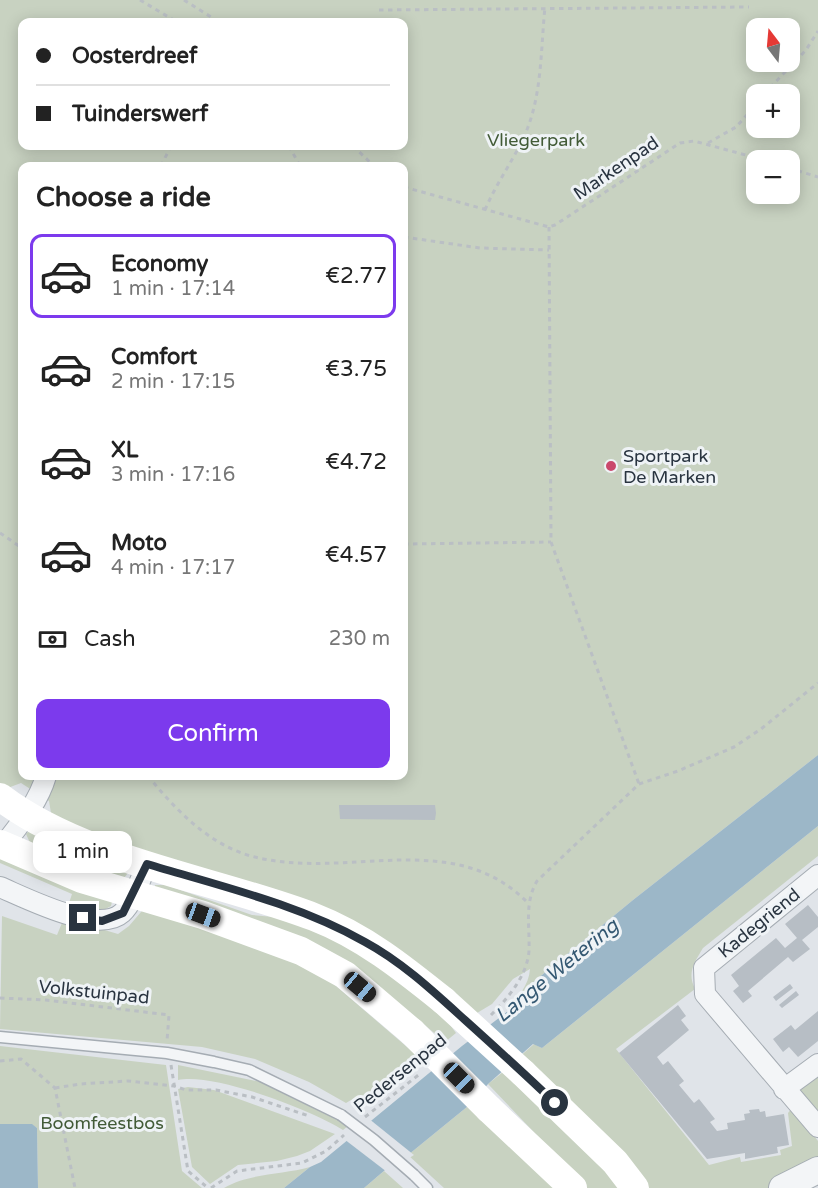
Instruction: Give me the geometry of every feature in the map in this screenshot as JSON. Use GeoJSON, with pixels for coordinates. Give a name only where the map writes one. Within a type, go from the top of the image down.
{"type":"FeatureCollection","features":[{"type":"Feature","properties":{"kind":"main road"},"geometry":{"type":"LineString","coordinates":[[14,807],[90,845],[238,891],[339,928],[396,962],[444,1001],[523,1073],[615,1162],[635,1188]]}},
{"type":"Feature","properties":{"kind":"main road"},"geometry":{"type":"LineString","coordinates":[[1,845],[82,879],[203,915],[301,951],[345,975],[412,1032],[573,1188]]}},
{"type":"Feature","properties":{"kind":"street"},"geometry":{"type":"LineString","coordinates":[[1,845],[14,807],[36,780]]}},
{"type":"Feature","properties":{"kind":"street"},"geometry":{"type":"LineString","coordinates":[[14,807],[42,790],[45,780]]}},
{"type":"Feature","properties":{"kind":"street"},"geometry":{"type":"LineString","coordinates":[[0,887],[83,918],[102,921],[123,913],[147,864]]}},
{"type":"Feature","properties":{"kind":"street","name":"Kadegriend"},"geometry":{"type":"LineString","coordinates":[[818,874],[705,968],[705,994],[818,1127]]}},
{"type":"Feature","properties":{"kind":"street"},"geometry":{"type":"LineString","coordinates":[[784,1089],[818,1064]]}},
{"type":"Feature","properties":{"kind":"street"},"geometry":{"type":"LineString","coordinates":[[782,1188],[818,1170]]}},
{"type":"Feature","properties":{"kind":"lane"},"geometry":{"type":"LineString","coordinates":[[0,1037],[167,1053],[249,1070],[341,1115],[374,1140],[427,1188]]}},
{"type":"Feature","properties":{"kind":"path"},"geometry":{"type":"LineString","coordinates":[[140,0],[170,18]]}},
{"type":"Feature","properties":{"kind":"path"},"geometry":{"type":"LineString","coordinates":[[184,0],[213,18]]}},
{"type":"Feature","properties":{"kind":"path"},"geometry":{"type":"LineString","coordinates":[[485,210],[494,188],[528,129],[535,105],[545,7]]}},
{"type":"Feature","properties":{"kind":"path"},"geometry":{"type":"LineString","coordinates":[[379,10],[749,7]]}},
{"type":"Feature","properties":{"kind":"path"},"geometry":{"type":"LineString","coordinates":[[774,84],[806,50],[818,31]]}},
{"type":"Feature","properties":{"kind":"path"},"geometry":{"type":"LineString","coordinates":[[706,144],[736,127],[746,116]]}},
{"type":"Feature","properties":{"kind":"path","name":"Markenpad"},"geometry":{"type":"LineString","coordinates":[[549,227],[680,143],[694,141],[746,155]]}},
{"type":"Feature","properties":{"kind":"path"},"geometry":{"type":"LineString","coordinates":[[356,150],[370,162]]}},
{"type":"Feature","properties":{"kind":"path"},"geometry":{"type":"LineString","coordinates":[[800,171],[818,177]]}},
{"type":"Feature","properties":{"kind":"path"},"geometry":{"type":"LineString","coordinates":[[408,188],[549,227],[551,542],[639,784]]}},
{"type":"Feature","properties":{"kind":"path"},"geometry":{"type":"LineString","coordinates":[[408,238],[480,248],[549,250]]}},
{"type":"Feature","properties":{"kind":"path"},"geometry":{"type":"LineString","coordinates":[[0,533],[18,545]]}},
{"type":"Feature","properties":{"kind":"path"},"geometry":{"type":"LineString","coordinates":[[408,544],[551,542]]}},
{"type":"Feature","properties":{"kind":"path"},"geometry":{"type":"LineString","coordinates":[[485,1022],[507,999],[521,977],[529,953],[530,904],[532,890],[537,881],[639,784],[678,771],[734,747],[761,729],[818,683]]}},
{"type":"Feature","properties":{"kind":"path"},"geometry":{"type":"LineString","coordinates":[[151,780],[174,807],[203,831],[250,856],[297,864],[437,861],[465,865],[505,882],[530,904]]}},
{"type":"Feature","properties":{"kind":"path","name":"Volkstuinpad"},"geometry":{"type":"LineString","coordinates":[[0,998],[69,1002],[169,1015],[167,1053],[188,1171],[210,1188]]}},
{"type":"Feature","properties":{"kind":"path"},"geometry":{"type":"LineString","coordinates":[[0,1061],[21,1059],[55,1088],[75,1188]]}},
{"type":"Feature","properties":{"kind":"path","name":"Pedersenpad"},"geometry":{"type":"LineString","coordinates":[[365,1118],[429,1067]]}},
{"type":"Feature","properties":{"kind":"path"},"geometry":{"type":"LineString","coordinates":[[55,1088],[128,1081],[174,1086],[186,1090],[216,1090],[252,1097],[309,1116]]}},
{"type":"Feature","properties":{"kind":"path","name":"Pedersenpad"},"geometry":{"type":"LineString","coordinates":[[210,1188],[237,1171],[302,1163],[326,1151],[349,1132]]}},
{"type":"Feature","properties":{"kind":"green space","name":"Sportpark De Marken"},"geometry":{"type":"Polygon","coordinates":[[[0,0],[818,0],[818,755],[633,900],[542,975],[530,985],[525,999],[507,1013],[525,987],[530,969],[513,979],[492,1004],[477,1013],[419,970],[88,835],[51,813],[49,801],[21,783],[5,789],[0,787],[0,0]]]}},
{"type":"Feature","properties":{"kind":"green space"},"geometry":{"type":"Polygon","coordinates":[[[818,826],[818,856],[703,948],[694,963],[692,973],[695,989],[616,1049],[709,1165],[740,1157],[741,1162],[781,1155],[780,1150],[792,1146],[788,1113],[792,1108],[818,1141],[818,1163],[769,1188],[642,1188],[517,1059],[534,1044],[542,1048],[818,826]]]}},
{"type":"Feature","properties":{"kind":"green space"},"geometry":{"type":"Polygon","coordinates":[[[32,828],[128,873],[124,878],[99,872],[31,845],[26,834],[32,828]]]}},
{"type":"Feature","properties":{"kind":"green space"},"geometry":{"type":"Polygon","coordinates":[[[0,853],[113,897],[111,906],[100,912],[68,906],[72,894],[0,863],[0,853]]]}},
{"type":"Feature","properties":{"kind":"green space"},"geometry":{"type":"Polygon","coordinates":[[[155,885],[166,885],[252,915],[285,918],[342,939],[445,1018],[456,1033],[445,1042],[421,1022],[155,889],[155,885]]]}},
{"type":"Feature","properties":{"kind":"green space"},"geometry":{"type":"Polygon","coordinates":[[[147,905],[300,955],[421,1059],[360,1107],[351,1100],[346,1103],[309,1082],[255,1059],[202,1047],[0,1029],[2,916],[57,935],[64,918],[118,934],[129,926],[147,905]]]}},
{"type":"Feature","properties":{"kind":"green space","name":"Boomfeestbos"},"geometry":{"type":"Polygon","coordinates":[[[0,1046],[166,1065],[182,1171],[202,1188],[38,1188],[37,1128],[31,1124],[0,1124],[0,1046]]]}},
{"type":"Feature","properties":{"kind":"green space"},"geometry":{"type":"Polygon","coordinates":[[[178,1065],[261,1082],[348,1126],[343,1130],[286,1103],[237,1087],[194,1079],[178,1080],[178,1065]]]}},
{"type":"Feature","properties":{"kind":"green space"},"geometry":{"type":"Polygon","coordinates":[[[503,1072],[623,1188],[587,1188],[488,1084],[503,1072]]]}},
{"type":"Feature","properties":{"kind":"green space"},"geometry":{"type":"Polygon","coordinates":[[[818,1075],[818,1117],[799,1090],[818,1075]]]}},
{"type":"Feature","properties":{"kind":"green space"},"geometry":{"type":"Polygon","coordinates":[[[188,1087],[214,1090],[335,1134],[310,1151],[297,1156],[277,1161],[238,1165],[210,1184],[192,1167],[178,1089],[188,1087]]]}},
{"type":"Feature","properties":{"kind":"green space"},"geometry":{"type":"Polygon","coordinates":[[[473,1102],[561,1188],[444,1188],[408,1155],[473,1102]]]}},
{"type":"Feature","properties":{"kind":"green space"},"geometry":{"type":"Polygon","coordinates":[[[310,1167],[284,1188],[224,1188],[255,1177],[310,1167]]]}},
{"type":"Feature","properties":{"kind":"green space"},"geometry":{"type":"Polygon","coordinates":[[[384,1171],[403,1188],[364,1188],[384,1171]]]}},
{"type":"Feature","properties":{"kind":"water","name":"Lange Wetering"},"geometry":{"type":"Polygon","coordinates":[[[818,755],[818,826],[542,1048],[533,1044],[488,1084],[473,1102],[364,1188],[284,1188],[310,1167],[321,1162],[462,1046],[524,999],[530,985],[542,975],[633,900],[818,755]]]}},
{"type":"Feature","properties":{"kind":"water"},"geometry":{"type":"Polygon","coordinates":[[[0,1124],[32,1124],[37,1128],[38,1188],[0,1188],[0,1124]]]}},
{"type":"Feature","properties":{"kind":"pier"},"geometry":{"type":"Polygon","coordinates":[[[368,1118],[414,1155],[387,1172],[344,1139],[368,1118]]]}},
{"type":"Feature","properties":{"kind":"building"},"geometry":{"type":"Polygon","coordinates":[[[339,805],[435,805],[436,813],[435,820],[340,819],[339,805]]]}},
{"type":"Feature","properties":{"kind":"building"},"geometry":{"type":"Polygon","coordinates":[[[808,905],[818,917],[818,927],[802,940],[810,949],[793,962],[788,957],[748,991],[752,996],[743,1003],[733,991],[739,986],[731,975],[776,938],[785,948],[797,938],[785,924],[808,905]]]}},
{"type":"Feature","properties":{"kind":"building"},"geometry":{"type":"Polygon","coordinates":[[[790,984],[793,988],[776,1001],[773,997],[790,984]]]}},
{"type":"Feature","properties":{"kind":"building"},"geometry":{"type":"Polygon","coordinates":[[[796,991],[799,995],[782,1008],[779,1005],[796,991]]]}},
{"type":"Feature","properties":{"kind":"building"},"geometry":{"type":"Polygon","coordinates":[[[678,1005],[686,1016],[681,1020],[689,1030],[657,1057],[663,1065],[668,1061],[684,1081],[679,1085],[694,1103],[699,1099],[715,1119],[710,1122],[717,1131],[728,1129],[727,1123],[745,1120],[744,1114],[750,1113],[749,1110],[759,1109],[760,1112],[765,1111],[766,1117],[784,1114],[789,1145],[777,1147],[778,1153],[745,1159],[745,1153],[707,1159],[619,1053],[678,1005]]]}},
{"type":"Feature","properties":{"kind":"building"},"geometry":{"type":"Polygon","coordinates":[[[818,1011],[818,1041],[798,1057],[789,1047],[783,1052],[773,1039],[791,1025],[795,1030],[818,1011]]]}},
{"type":"Feature","properties":{"kind":"place","name":"Sportpark De Marken"},"geometry":{"type":"Point","coordinates":[611,466]}},
{"type":"Feature","properties":{"kind":"route"},"geometry":{"type":"LineString","coordinates":[[83,918],[102,921],[123,913],[147,864],[238,891],[315,918],[368,943],[396,962],[444,1001],[555,1103]]}},
{"type":"Feature","properties":{"kind":"park label","name":"Vliegerpark"},"geometry":{"type":"Point","coordinates":[536,140]}}]}
